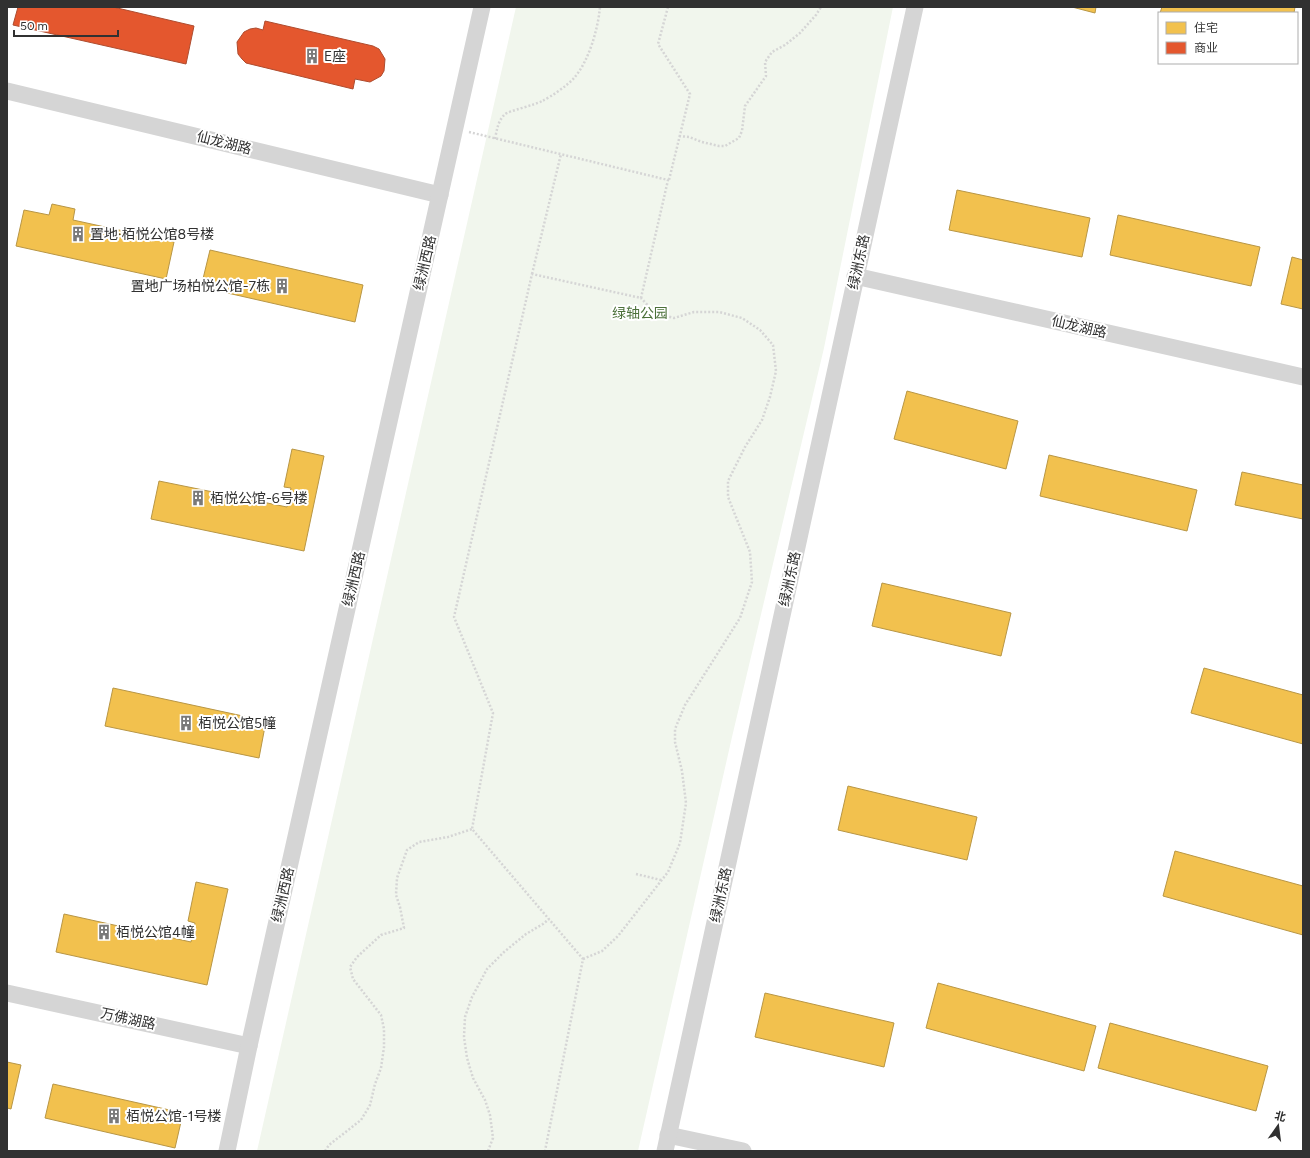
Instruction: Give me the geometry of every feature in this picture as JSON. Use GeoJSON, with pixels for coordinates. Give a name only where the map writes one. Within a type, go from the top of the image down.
{"type":"FeatureCollection","features":[{"type":"Feature","properties":{"kind":"street","name":"绿洲西路"},"geometry":{"type":"LineString","coordinates":[[227,1151],[249,1046],[482,7]]}},
{"type":"Feature","properties":{"kind":"street","name":"绿洲东路"},"geometry":{"type":"LineString","coordinates":[[667,1143],[915,7]]}},
{"type":"Feature","properties":{"kind":"street","name":"仙龙湖路"},"geometry":{"type":"LineString","coordinates":[[7,91],[440,196]]}},
{"type":"Feature","properties":{"kind":"street","name":"仙龙湖路"},"geometry":{"type":"LineString","coordinates":[[856,276],[1303,377]]}},
{"type":"Feature","properties":{"kind":"street","name":"万佛湖路"},"geometry":{"type":"LineString","coordinates":[[7,993],[249,1046]]}},
{"type":"Feature","properties":{"kind":"street"},"geometry":{"type":"LineString","coordinates":[[667,1143],[743,1151]]}},
{"type":"Feature","properties":{"kind":"path"},"geometry":{"type":"LineString","coordinates":[[495,139],[498,123],[506,113],[543,101],[574,78],[586,58],[599,21],[600,7]]}},
{"type":"Feature","properties":{"kind":"path"},"geometry":{"type":"LineString","coordinates":[[641,298],[668,180],[690,94],[658,44],[668,7]]}},
{"type":"Feature","properties":{"kind":"path"},"geometry":{"type":"LineString","coordinates":[[679,136],[689,137],[719,146],[725,146],[739,138],[742,131],[745,106],[766,76],[765,62],[772,52],[785,45],[800,33],[816,15],[820,7]]}},
{"type":"Feature","properties":{"kind":"path"},"geometry":{"type":"LineString","coordinates":[[455,129],[668,180]]}},
{"type":"Feature","properties":{"kind":"path"},"geometry":{"type":"LineString","coordinates":[[472,829],[493,713],[454,617],[532,274],[561,154]]}},
{"type":"Feature","properties":{"kind":"path"},"geometry":{"type":"LineString","coordinates":[[532,274],[641,298],[654,313],[674,318],[694,312],[719,312],[742,318],[760,330],[773,346],[776,371],[770,397],[762,420],[745,447],[728,481],[728,497],[750,552],[752,582],[740,618],[714,662],[685,705],[675,729],[675,742],[682,771],[686,803],[680,843],[668,872],[618,936],[602,951],[583,959]]}},
{"type":"Feature","properties":{"kind":"path"},"geometry":{"type":"LineString","coordinates":[[472,829],[583,959]]}},
{"type":"Feature","properties":{"kind":"path"},"geometry":{"type":"LineString","coordinates":[[325,1151],[328,1145],[361,1120],[370,1105],[381,1068],[384,1047],[384,1029],[381,1015],[353,979],[350,967],[357,957],[381,935],[404,928],[396,895],[397,878],[407,850],[419,842],[448,837],[472,829]]}},
{"type":"Feature","properties":{"kind":"path"},"geometry":{"type":"LineString","coordinates":[[636,874],[661,880]]}},
{"type":"Feature","properties":{"kind":"path"},"geometry":{"type":"LineString","coordinates":[[488,1151],[493,1138],[490,1115],[473,1078],[467,1058],[464,1037],[465,1017],[472,997],[487,969],[520,938],[549,919]]}},
{"type":"Feature","properties":{"kind":"path"},"geometry":{"type":"LineString","coordinates":[[545,1151],[583,959]]}},
{"type":"Feature","properties":{"kind":"green space","name":"绿轴公园"},"geometry":{"type":"Polygon","coordinates":[[[516,7],[893,7],[824,348],[732,737],[638,1151],[257,1151],[516,7]]]}},
{"type":"Feature","properties":{"kind":"building: 住宅"},"geometry":{"type":"Polygon","coordinates":[[[1072,7],[1096,7],[1095,13],[1072,7]]]}},
{"type":"Feature","properties":{"kind":"building: 住宅"},"geometry":{"type":"Polygon","coordinates":[[[1162,7],[1295,7],[1294,12],[1160,12],[1162,7]]]}},
{"type":"Feature","properties":{"kind":"building: 住宅"},"geometry":{"type":"Polygon","coordinates":[[[957,190],[1090,218],[1082,257],[949,230],[957,190]]]}},
{"type":"Feature","properties":{"kind":"building: 住宅","name":"置地·栢悦公馆8号楼"},"geometry":{"type":"Polygon","coordinates":[[[52,204],[75,209],[73,220],[174,242],[166,279],[16,246],[24,210],[49,215],[52,204]]]}},
{"type":"Feature","properties":{"kind":"building: 住宅"},"geometry":{"type":"Polygon","coordinates":[[[1118,215],[1260,247],[1251,286],[1110,255],[1118,215]]]}},
{"type":"Feature","properties":{"kind":"building: 住宅","name":"置地广场柏悦公馆-7栋"},"geometry":{"type":"Polygon","coordinates":[[[210,250],[363,285],[355,322],[201,287],[210,250]]]}},
{"type":"Feature","properties":{"kind":"building: 住宅"},"geometry":{"type":"Polygon","coordinates":[[[1292,257],[1303,260],[1303,309],[1281,304],[1292,257]]]}},
{"type":"Feature","properties":{"kind":"building: 住宅"},"geometry":{"type":"Polygon","coordinates":[[[907,391],[1018,421],[1006,469],[894,439],[907,391]]]}},
{"type":"Feature","properties":{"kind":"building: 住宅","name":"栢悦公馆-6号楼"},"geometry":{"type":"Polygon","coordinates":[[[292,449],[324,456],[304,551],[151,519],[159,481],[287,507],[291,488],[284,487],[292,449]]]}},
{"type":"Feature","properties":{"kind":"building: 住宅"},"geometry":{"type":"Polygon","coordinates":[[[1049,455],[1197,490],[1187,531],[1040,496],[1049,455]]]}},
{"type":"Feature","properties":{"kind":"building: 住宅"},"geometry":{"type":"Polygon","coordinates":[[[1242,472],[1303,485],[1303,519],[1235,505],[1242,472]]]}},
{"type":"Feature","properties":{"kind":"building: 住宅"},"geometry":{"type":"Polygon","coordinates":[[[882,583],[1011,613],[1001,656],[872,626],[882,583]]]}},
{"type":"Feature","properties":{"kind":"building: 住宅"},"geometry":{"type":"Polygon","coordinates":[[[1204,668],[1303,695],[1303,744],[1191,713],[1204,668]]]}},
{"type":"Feature","properties":{"kind":"building: 住宅","name":"栢悦公馆5幢"},"geometry":{"type":"Polygon","coordinates":[[[113,688],[266,721],[259,758],[105,726],[113,688]]]}},
{"type":"Feature","properties":{"kind":"building: 住宅"},"geometry":{"type":"Polygon","coordinates":[[[848,786],[977,817],[967,860],[838,830],[848,786]]]}},
{"type":"Feature","properties":{"kind":"building: 住宅"},"geometry":{"type":"Polygon","coordinates":[[[1175,851],[1303,886],[1303,935],[1163,896],[1175,851]]]}},
{"type":"Feature","properties":{"kind":"building: 住宅","name":"栢悦公馆4幢"},"geometry":{"type":"Polygon","coordinates":[[[196,882],[228,889],[207,985],[56,952],[64,914],[191,942],[195,923],[188,921],[196,882]]]}},
{"type":"Feature","properties":{"kind":"building: 住宅"},"geometry":{"type":"Polygon","coordinates":[[[938,983],[1096,1026],[1084,1071],[926,1028],[938,983]]]}},
{"type":"Feature","properties":{"kind":"building: 住宅"},"geometry":{"type":"Polygon","coordinates":[[[765,993],[894,1023],[884,1067],[755,1037],[765,993]]]}},
{"type":"Feature","properties":{"kind":"building: 住宅"},"geometry":{"type":"Polygon","coordinates":[[[1110,1023],[1268,1066],[1256,1111],[1098,1068],[1110,1023]]]}},
{"type":"Feature","properties":{"kind":"building: 住宅"},"geometry":{"type":"Polygon","coordinates":[[[7,1062],[21,1065],[11,1109],[7,1108],[7,1062]]]}},
{"type":"Feature","properties":{"kind":"building: 住宅","name":"栢悦公馆-1号楼"},"geometry":{"type":"Polygon","coordinates":[[[53,1084],[183,1113],[175,1148],[45,1118],[53,1084]]]}},
{"type":"Feature","properties":{"kind":"building: 商业"},"geometry":{"type":"Polygon","coordinates":[[[18,7],[113,7],[194,26],[186,64],[13,25],[18,7]]]}},
{"type":"Feature","properties":{"kind":"building: 商业","name":"E座"},"geometry":{"type":"Polygon","coordinates":[[[265,21],[373,46],[379,49],[385,59],[384,71],[381,76],[370,82],[355,79],[353,89],[246,63],[238,54],[237,42],[244,32],[250,29],[256,28],[263,30],[265,21]]]}},
{"type":"Feature","properties":{"kind":"place","name":"E座"},"geometry":{"type":"Point","coordinates":[312,56]}},
{"type":"Feature","properties":{"kind":"place","name":"置地·栢悦公馆8号楼"},"geometry":{"type":"Point","coordinates":[78,234]}},
{"type":"Feature","properties":{"kind":"place","name":"置地广场柏悦公馆-7栋"},"geometry":{"type":"Point","coordinates":[282,286]}},
{"type":"Feature","properties":{"kind":"place","name":"栢悦公馆-6号楼"},"geometry":{"type":"Point","coordinates":[198,498]}},
{"type":"Feature","properties":{"kind":"place","name":"栢悦公馆5幢"},"geometry":{"type":"Point","coordinates":[186,723]}},
{"type":"Feature","properties":{"kind":"place","name":"栢悦公馆4幢"},"geometry":{"type":"Point","coordinates":[104,932]}},
{"type":"Feature","properties":{"kind":"place","name":"栢悦公馆-1号楼"},"geometry":{"type":"Point","coordinates":[114,1116]}}]}
